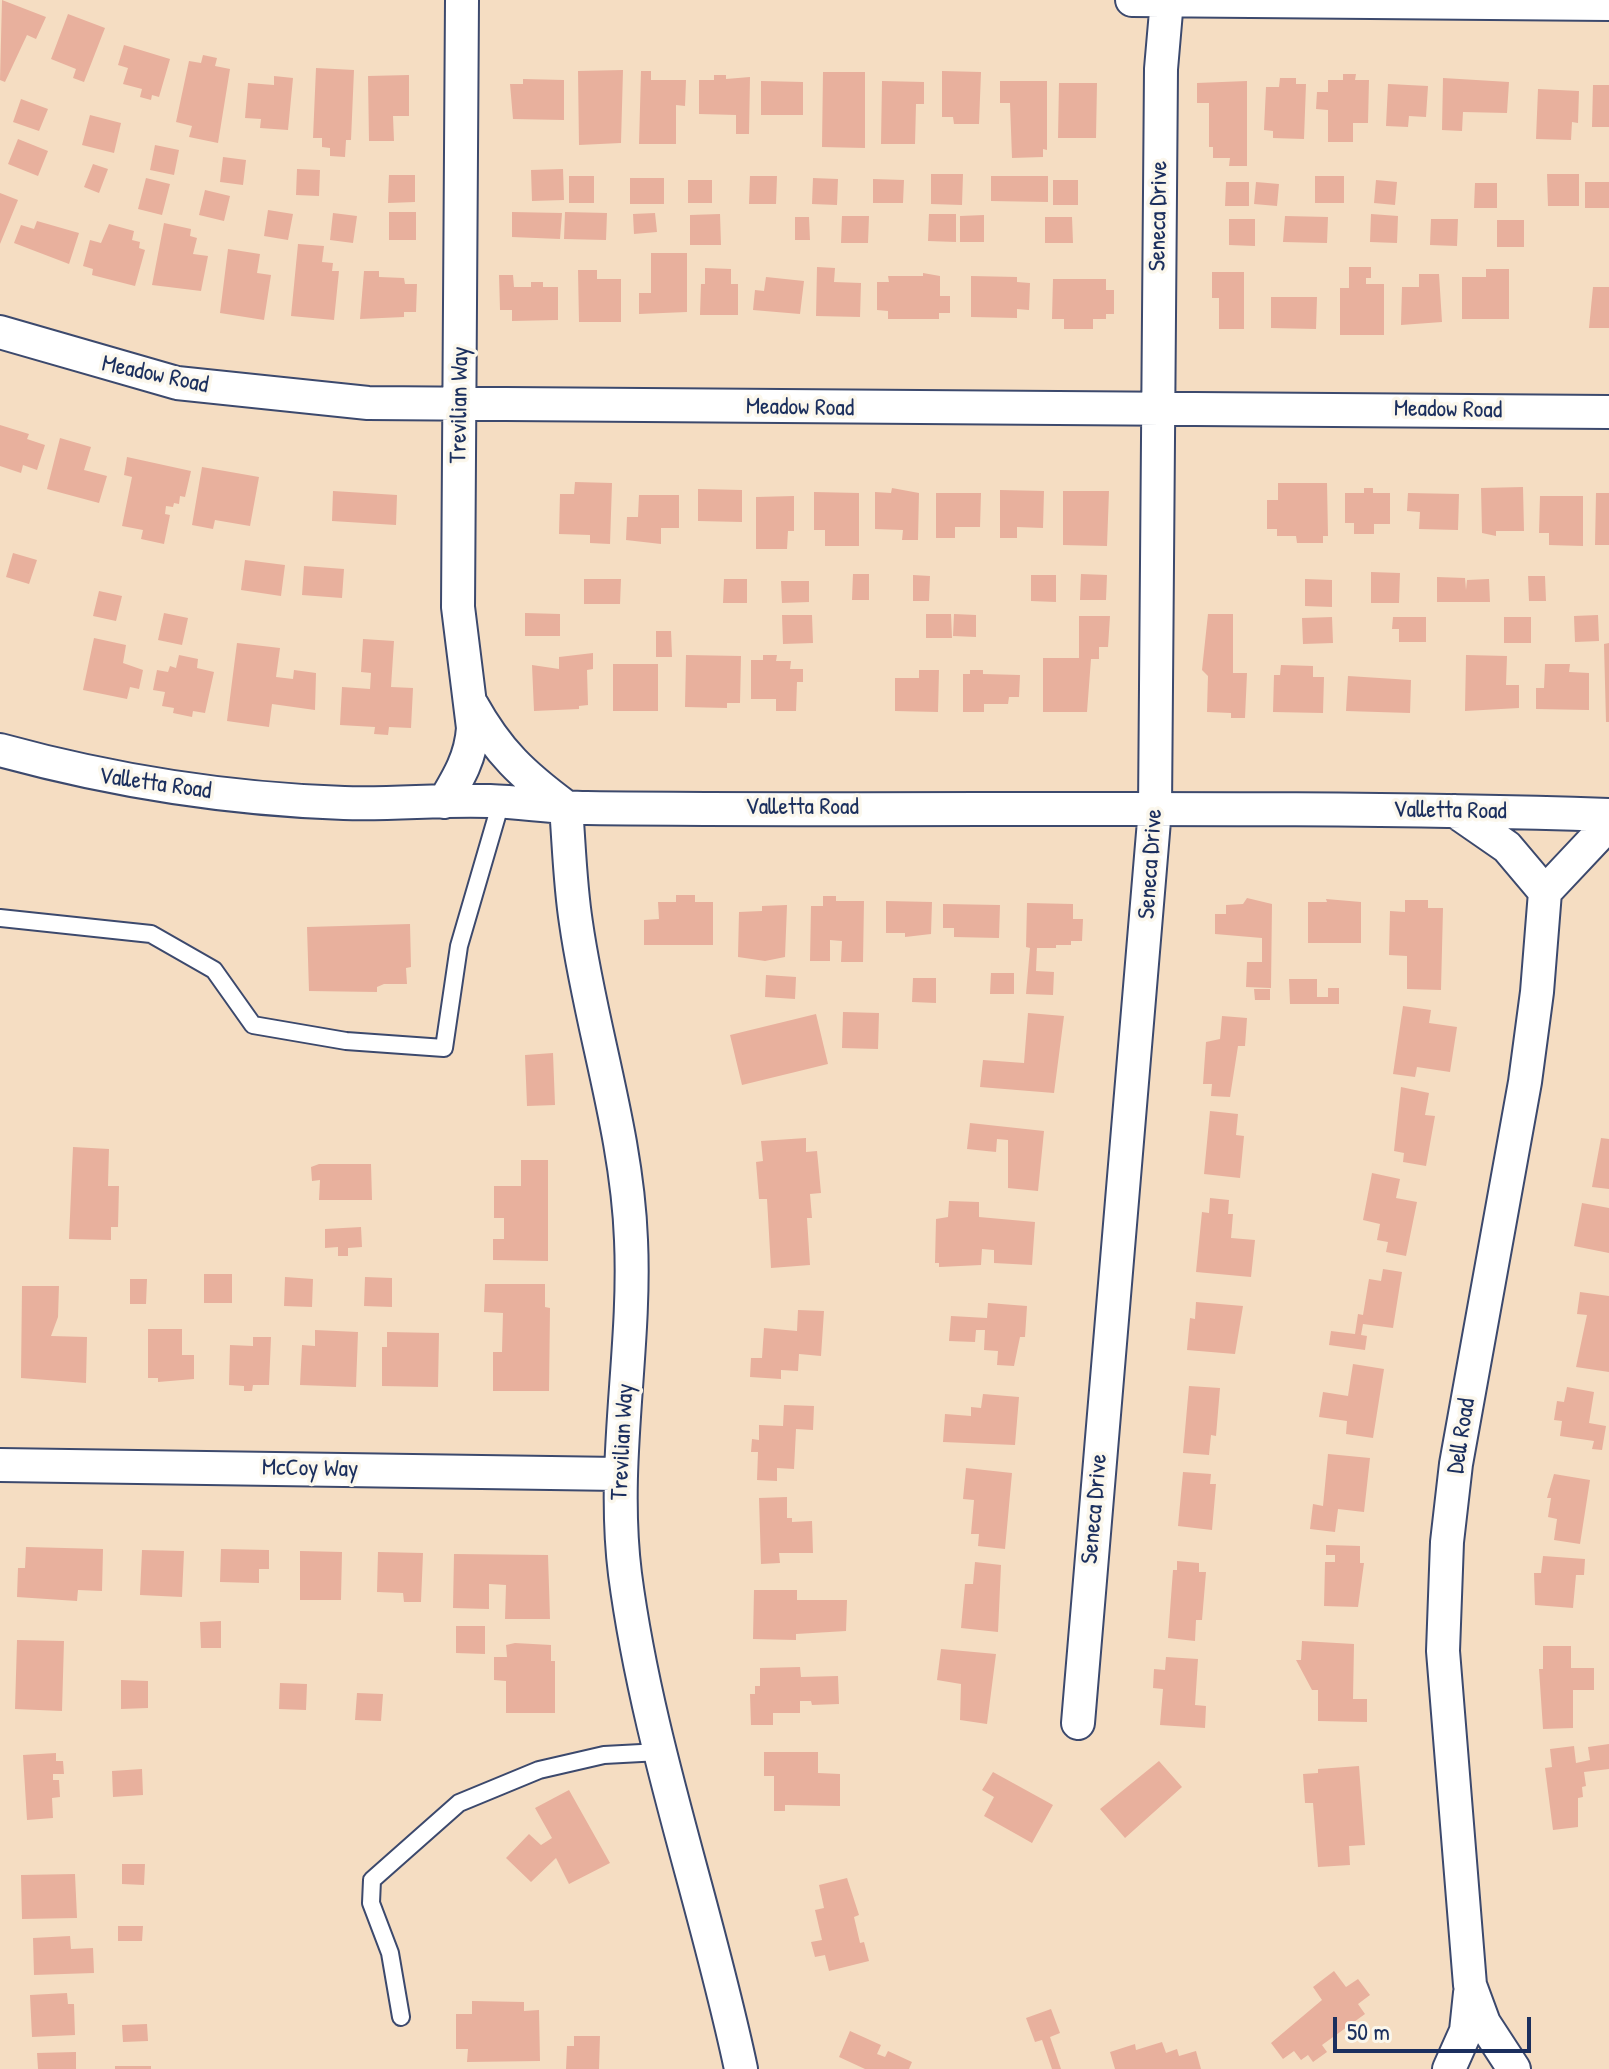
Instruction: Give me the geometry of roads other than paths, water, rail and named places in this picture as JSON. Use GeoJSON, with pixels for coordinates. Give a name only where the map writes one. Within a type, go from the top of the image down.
{"type":"FeatureCollection","features":[{"type":"Feature","properties":{"kind":"street","name":"Trevilian Way"},"geometry":{"type":"LineString","coordinates":[[444,802],[472,748],[472,705],[458,607],[462,0]]}},
{"type":"Feature","properties":{"kind":"street"},"geometry":{"type":"LineString","coordinates":[[1132,0],[1609,4]]}},
{"type":"Feature","properties":{"kind":"street","name":"Seneca Drive"},"geometry":{"type":"LineString","coordinates":[[1078,1723],[1155,809],[1161,69],[1166,1]]}},
{"type":"Feature","properties":{"kind":"street","name":"Meadow Road"},"geometry":{"type":"LineString","coordinates":[[0,332],[177,383],[368,403],[1609,412]]}},
{"type":"Feature","properties":{"kind":"street"},"geometry":{"type":"LineString","coordinates":[[472,705],[491,739],[516,769],[566,807]]}},
{"type":"Feature","properties":{"kind":"street","name":"Valletta Road"},"geometry":{"type":"LineString","coordinates":[[0,750],[88,774],[260,799],[347,804],[501,802],[566,807],[1452,810],[1609,815]]}},
{"type":"Feature","properties":{"kind":"street","name":"Trevilian Way"},"geometry":{"type":"LineString","coordinates":[[566,807],[576,923],[614,1106],[630,1224],[631,1310],[619,1474],[625,1573],[640,1667],[741,2069]]}},
{"type":"Feature","properties":{"kind":"street"},"geometry":{"type":"LineString","coordinates":[[1452,810],[1507,847],[1545,892],[1609,824]]}},
{"type":"Feature","properties":{"kind":"street","name":"Dell Road"},"geometry":{"type":"LineString","coordinates":[[1449,2069],[1466,2031],[1470,1985],[1443,1651],[1447,1542],[1456,1464],[1525,1082],[1545,892]]}},
{"type":"Feature","properties":{"kind":"street","name":"McCoy Way"},"geometry":{"type":"LineString","coordinates":[[0,1465],[619,1474]]}},
{"type":"Feature","properties":{"kind":"street","name":"Dell Road"},"geometry":{"type":"LineString","coordinates":[[1470,1985],[1484,2023],[1514,2069]]}},
{"type":"Feature","properties":{"kind":"lane"},"geometry":{"type":"LineString","coordinates":[[0,918],[151,934],[214,970],[253,1025],[346,1041],[444,1048],[459,946],[501,802]]}},
{"type":"Feature","properties":{"kind":"lane"},"geometry":{"type":"LineString","coordinates":[[401,2017],[390,1953],[371,1903],[372,1880],[459,1803],[539,1770],[604,1755],[660,1752]]}}]}
